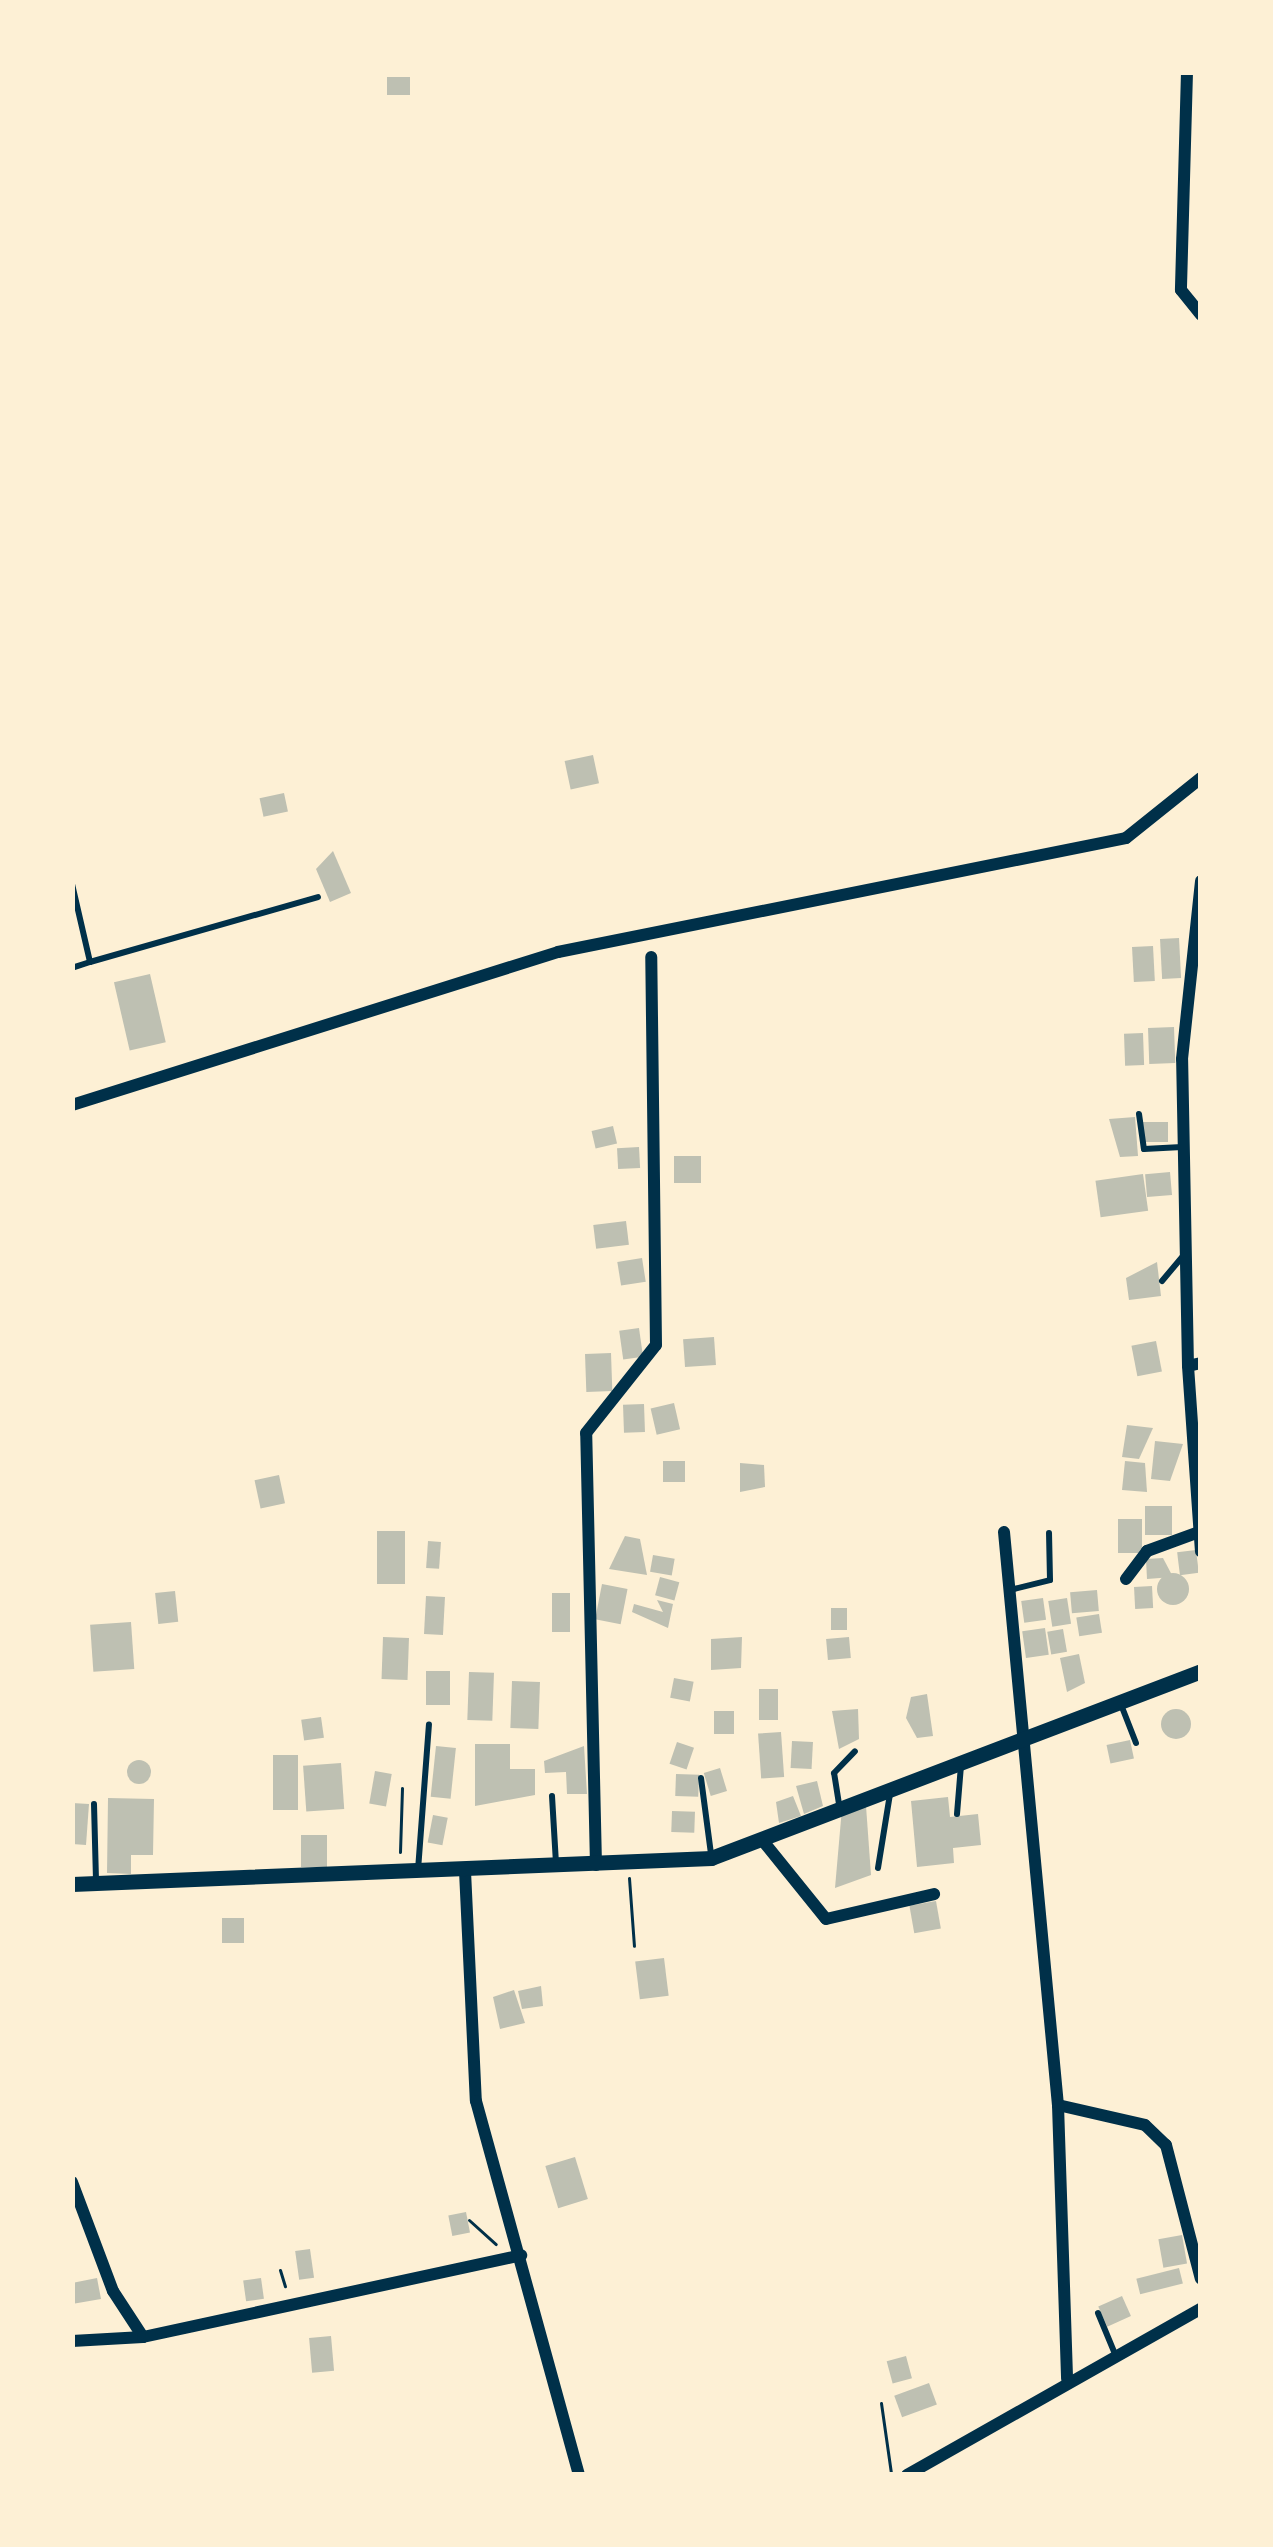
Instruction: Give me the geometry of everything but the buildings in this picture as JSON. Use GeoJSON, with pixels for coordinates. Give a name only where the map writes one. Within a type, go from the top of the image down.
{"type":"FeatureCollection","features":[{"type":"Feature","properties":{"kind":"street"},"geometry":{"type":"LineString","coordinates":[[1187,72],[1181,290],[1201,315]]}},
{"type":"Feature","properties":{"kind":"street"},"geometry":{"type":"LineString","coordinates":[[72,1105],[558,952],[1126,838],[1201,778]]}},
{"type":"Feature","properties":{"kind":"street"},"geometry":{"type":"LineString","coordinates":[[1201,881],[1186,951],[1182,1147],[1201,1552]]}},
{"type":"Feature","properties":{"kind":"street"},"geometry":{"type":"LineString","coordinates":[[596,1865],[586,1433],[656,1345],[652,957]]}},
{"type":"Feature","properties":{"kind":"street"},"geometry":{"type":"LineString","coordinates":[[1004,1532],[1030,1728],[1058,2105],[1067,2379]]}},
{"type":"Feature","properties":{"kind":"street"},"geometry":{"type":"LineString","coordinates":[[1126,1579],[1147,1551],[1199,1532]]}},
{"type":"Feature","properties":{"kind":"street"},"geometry":{"type":"LineString","coordinates":[[72,1884],[399,1875],[711,1858],[1030,1728],[1201,1671]]}},
{"type":"Feature","properties":{"kind":"street"},"geometry":{"type":"LineString","coordinates":[[763,1840],[826,1919],[934,1894]]}},
{"type":"Feature","properties":{"kind":"street"},"geometry":{"type":"LineString","coordinates":[[465,1871],[467,2041],[516,2256],[579,2475]]}},
{"type":"Feature","properties":{"kind":"street"},"geometry":{"type":"LineString","coordinates":[[1058,2105],[1145,2126],[1166,2145],[1201,2279]]}},
{"type":"Feature","properties":{"kind":"street"},"geometry":{"type":"LineString","coordinates":[[72,2182],[104,2273],[143,2336]]}},
{"type":"Feature","properties":{"kind":"street"},"geometry":{"type":"LineString","coordinates":[[72,2342],[143,2336],[516,2256]]}},
{"type":"Feature","properties":{"kind":"street"},"geometry":{"type":"LineString","coordinates":[[908,2475],[1067,2379],[1201,2309]]}},
{"type":"Feature","properties":{"kind":"lane"},"geometry":{"type":"LineString","coordinates":[[72,884],[90,962]]}},
{"type":"Feature","properties":{"kind":"lane"},"geometry":{"type":"LineString","coordinates":[[72,968],[318,897]]}},
{"type":"Feature","properties":{"kind":"lane"},"geometry":{"type":"LineString","coordinates":[[1139,1114],[1144,1149],[1182,1147]]}},
{"type":"Feature","properties":{"kind":"lane"},"geometry":{"type":"LineString","coordinates":[[1162,1281],[1184,1255]]}},
{"type":"Feature","properties":{"kind":"lane"},"geometry":{"type":"LineString","coordinates":[[1013,1589],[1050,1580],[1049,1533]]}},
{"type":"Feature","properties":{"kind":"lane"},"geometry":{"type":"LineString","coordinates":[[1119,1698],[1136,1743]]}},
{"type":"Feature","properties":{"kind":"lane"},"geometry":{"type":"LineString","coordinates":[[418,1874],[429,1724]]}},
{"type":"Feature","properties":{"kind":"lane"},"geometry":{"type":"LineString","coordinates":[[840,1808],[834,1773],[855,1751]]}},
{"type":"Feature","properties":{"kind":"lane"},"geometry":{"type":"LineString","coordinates":[[957,1814],[959,1756]]}},
{"type":"Feature","properties":{"kind":"lane"},"geometry":{"type":"LineString","coordinates":[[700,1778],[711,1858]]}},
{"type":"Feature","properties":{"kind":"lane"},"geometry":{"type":"LineString","coordinates":[[878,1868],[892,1785]]}},
{"type":"Feature","properties":{"kind":"lane"},"geometry":{"type":"LineString","coordinates":[[552,1796],[556,1867]]}},
{"type":"Feature","properties":{"kind":"lane"},"geometry":{"type":"LineString","coordinates":[[94,1804],[96,1886]]}},
{"type":"Feature","properties":{"kind":"lane"},"geometry":{"type":"LineString","coordinates":[[1098,2314],[1115,2354]]}},
{"type":"Feature","properties":{"kind":"path"},"geometry":{"type":"LineString","coordinates":[[399,1875],[402,1788]]}},
{"type":"Feature","properties":{"kind":"path"},"geometry":{"type":"LineString","coordinates":[[628,1864],[634,1946]]}},
{"type":"Feature","properties":{"kind":"path"},"geometry":{"type":"LineString","coordinates":[[469,2220],[516,2256]]}},
{"type":"Feature","properties":{"kind":"path"},"geometry":{"type":"LineString","coordinates":[[280,2270],[290,2306]]}},
{"type":"Feature","properties":{"kind":"path"},"geometry":{"type":"LineString","coordinates":[[881,2402],[891,2475]]}}]}
